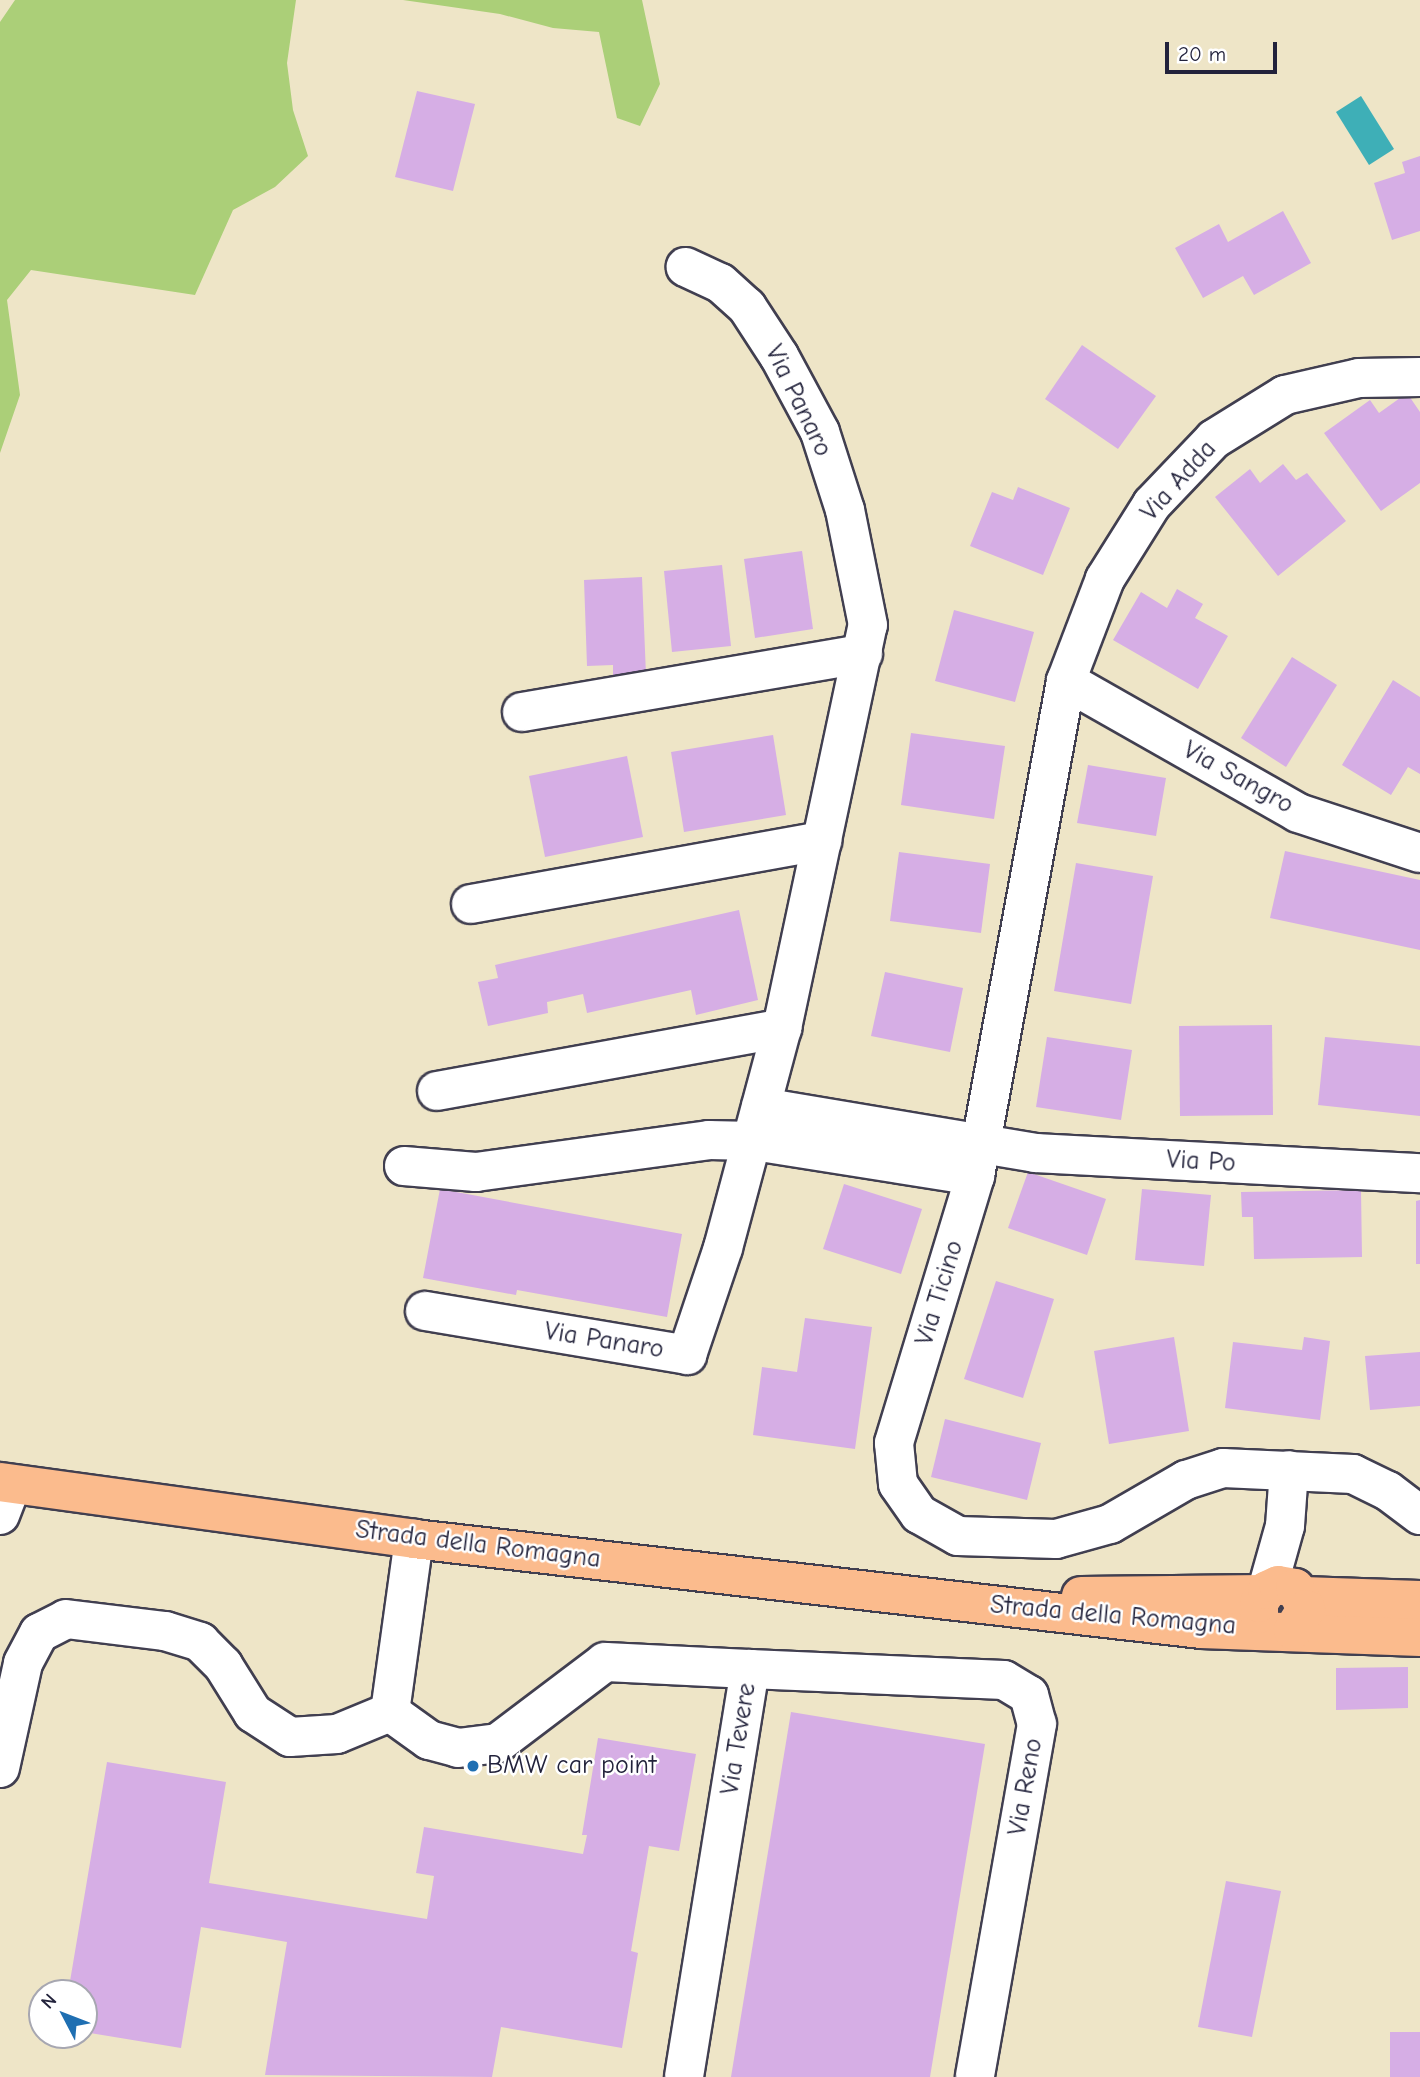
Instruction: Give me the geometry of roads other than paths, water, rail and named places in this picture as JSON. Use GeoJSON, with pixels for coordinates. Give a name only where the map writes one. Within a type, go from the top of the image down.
{"type":"FeatureCollection","features":[{"type":"Feature","properties":{"kind":"main road","name":"Strada della Romagna"},"geometry":{"type":"LineString","coordinates":[[4,1494],[1201,1629],[1283,1605],[1420,1600]]}},
{"type":"Feature","properties":{"kind":"main road","name":"Strada della Romagna"},"geometry":{"type":"LineString","coordinates":[[1283,1605],[1420,1637]]}},
{"type":"Feature","properties":{"kind":"street","name":"Via Panaro"},"geometry":{"type":"LineString","coordinates":[[425,1311],[687,1354],[757,1124],[782,1028],[863,654],[865,612],[845,510],[820,432],[779,356],[747,307],[720,284],[685,267]]}},
{"type":"Feature","properties":{"kind":"street","name":"Via Adda"},"geometry":{"type":"LineString","coordinates":[[1066,681],[1105,579],[1152,504],[1214,439],[1285,395],[1359,378],[1420,377]]}},
{"type":"Feature","properties":{"kind":"street"},"geometry":{"type":"LineString","coordinates":[[522,712],[863,654]]}},
{"type":"Feature","properties":{"kind":"street","name":"Via Sangro"},"geometry":{"type":"LineString","coordinates":[[1066,681],[1298,813],[1420,853]]}},
{"type":"Feature","properties":{"kind":"street","name":"Via Ticino"},"geometry":{"type":"LineString","coordinates":[[1066,681],[979,1160],[894,1443],[898,1484],[919,1514],[958,1536],[1056,1539],[1110,1524],[1186,1480],[1223,1468],[1353,1474],[1388,1491],[1420,1515]]}},
{"type":"Feature","properties":{"kind":"street"},"geometry":{"type":"LineString","coordinates":[[471,904],[822,841]]}},
{"type":"Feature","properties":{"kind":"street"},"geometry":{"type":"LineString","coordinates":[[437,1091],[782,1028]]}},
{"type":"Feature","properties":{"kind":"street"},"geometry":{"type":"LineString","coordinates":[[404,1166],[476,1172],[709,1140],[757,1124],[979,1160]]}},
{"type":"Feature","properties":{"kind":"street","name":"Via Po"},"geometry":{"type":"LineString","coordinates":[[979,1160],[1035,1153],[1420,1173]]}},
{"type":"Feature","properties":{"kind":"street"},"geometry":{"type":"LineString","coordinates":[[1283,1605],[1289,1470]]}},
{"type":"Feature","properties":{"kind":"street"},"geometry":{"type":"LineString","coordinates":[[0,1768],[23,1663],[39,1633],[66,1619],[165,1631],[200,1642],[223,1665],[253,1713],[290,1737],[337,1734],[390,1712],[414,1539]]}},
{"type":"Feature","properties":{"kind":"street","name":"Via Tevere"},"geometry":{"type":"LineString","coordinates":[[390,1712],[429,1740],[458,1748],[498,1743],[605,1661],[750,1670],[684,2077]]}},
{"type":"Feature","properties":{"kind":"street","name":"Via Reno"},"geometry":{"type":"LineString","coordinates":[[750,1670],[1004,1680],[1029,1695],[1037,1724],[975,2077]]}},
{"type":"Feature","properties":{"kind":"water"},"geometry":{"type":"Polygon","coordinates":[[[1361,96],[1394,149],[1369,165],[1336,112],[1361,96]]]}},
{"type":"Feature","properties":{"kind":"place","name":"BMW car point"},"geometry":{"type":"Point","coordinates":[473,1766]}}]}
